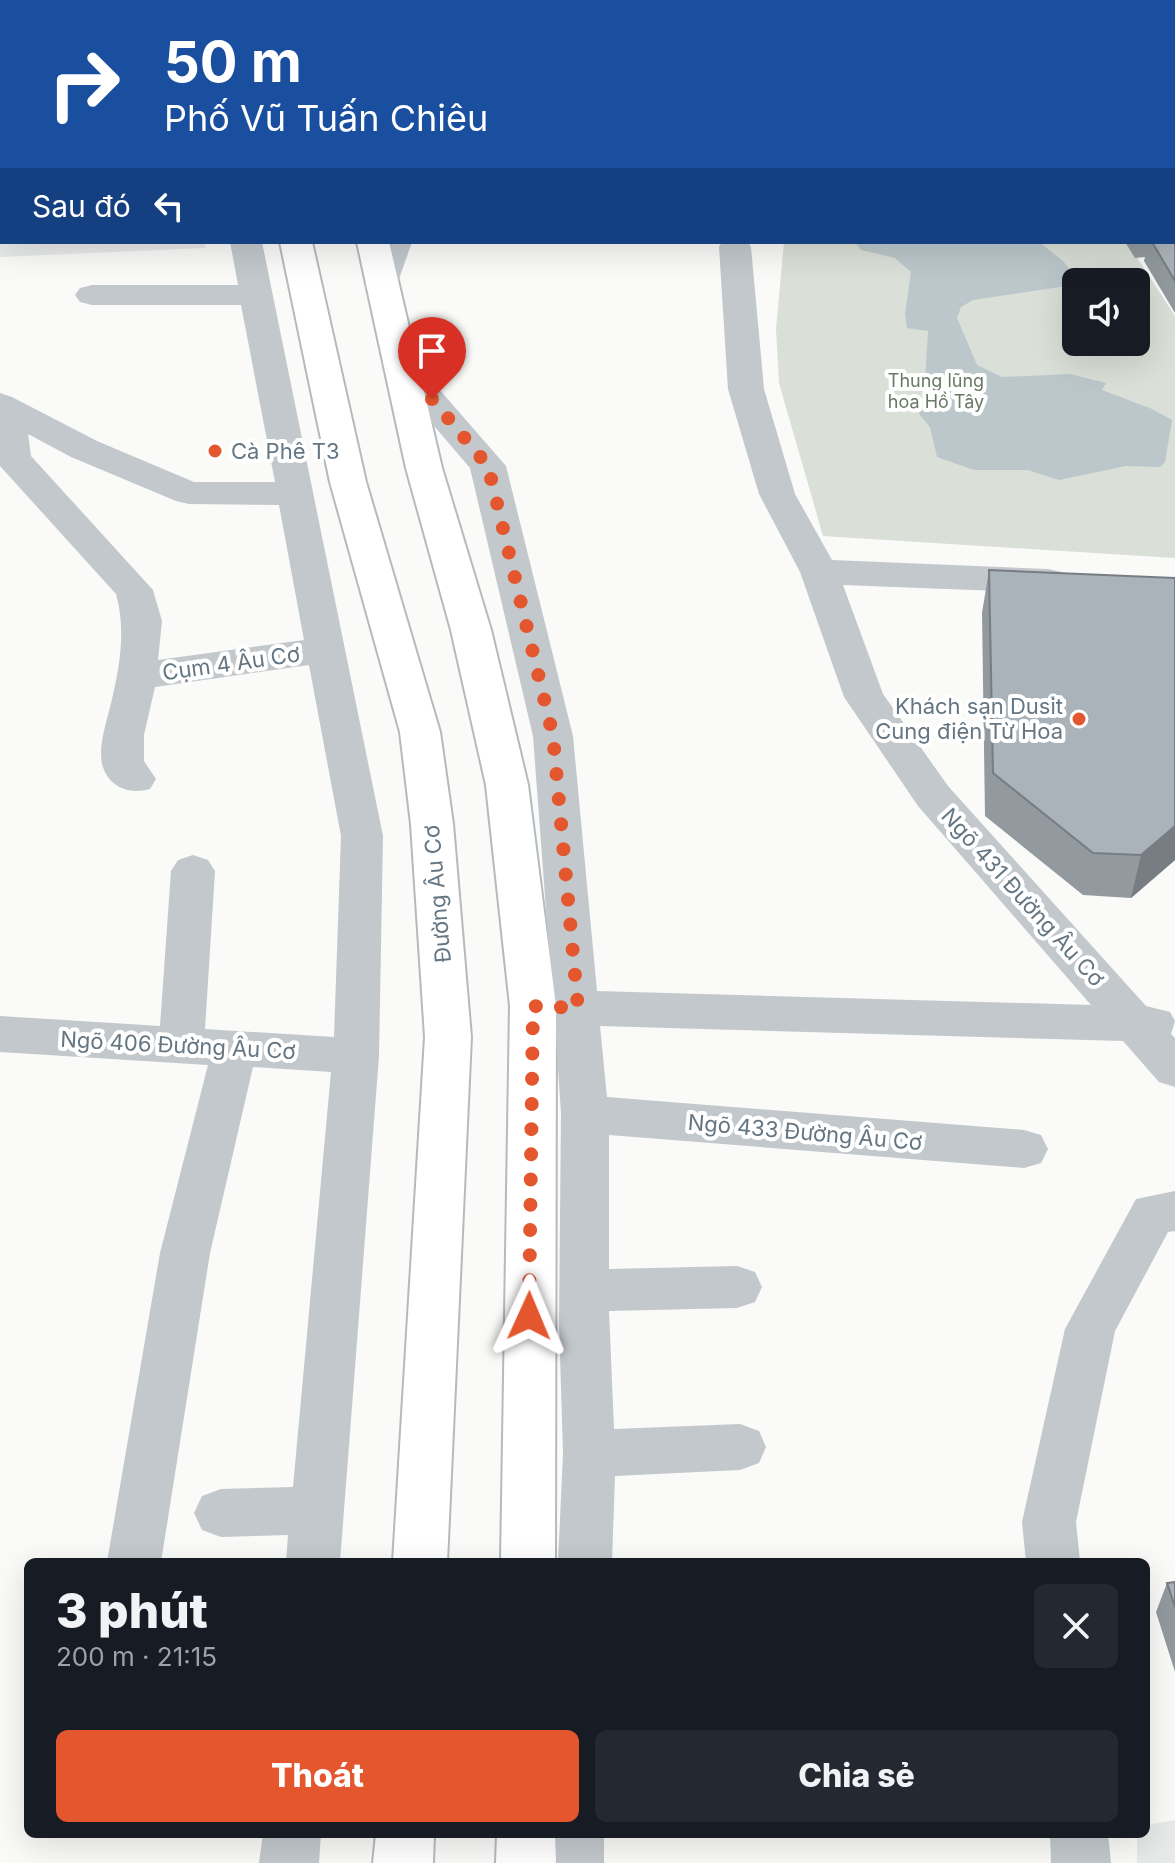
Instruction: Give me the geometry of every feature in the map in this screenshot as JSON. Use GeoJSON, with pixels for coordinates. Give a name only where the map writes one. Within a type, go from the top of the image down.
{"type":"FeatureCollection","features":[{"type":"Feature","properties":{"kind":"main road","name":"Đường Âu Cơ"},"geometry":{"type":"LineString","coordinates":[[296,244],[348,482],[420,732],[432,824],[448,1037],[420,1558]]}},
{"type":"Feature","properties":{"kind":"main road"},"geometry":{"type":"LineString","coordinates":[[373,244],[424,468],[496,729],[556,1007],[528,1558]]}},
{"type":"Feature","properties":{"kind":"main road"},"geometry":{"type":"LineString","coordinates":[[403,1863],[405,1838]]}},
{"type":"Feature","properties":{"kind":"main road"},"geometry":{"type":"LineString","coordinates":[[526,1838],[526,1863]]}},
{"type":"Feature","properties":{"kind":"street"},"geometry":{"type":"LineString","coordinates":[[246,244],[362,836],[356,1056],[313,1558]]}},
{"type":"Feature","properties":{"kind":"street"},"geometry":{"type":"LineString","coordinates":[[382,286],[395,244]]}},
{"type":"Feature","properties":{"kind":"street","name":"Ngõ 431 Đường Âu Cơ"},"geometry":{"type":"LineString","coordinates":[[735,247],[746,389],[777,494],[819,572],[864,697],[925,783],[1156,1026]]}},
{"type":"Feature","properties":{"kind":"street"},"geometry":{"type":"LineString","coordinates":[[92,295],[256,295]]}},
{"type":"Feature","properties":{"kind":"street"},"geometry":{"type":"LineString","coordinates":[[399,364],[488,466],[553,736],[556,1007],[585,1114],[589,1454],[585,1558]]}},
{"type":"Feature","properties":{"kind":"street"},"geometry":{"type":"LineString","coordinates":[[4,406],[84,449],[189,493],[293,494]]}},
{"type":"Feature","properties":{"kind":"street"},"geometry":{"type":"LineString","coordinates":[[4,406],[13,458],[134,590],[143,621],[124,735],[123,764],[135,779]]}},
{"type":"Feature","properties":{"kind":"street"},"geometry":{"type":"LineString","coordinates":[[819,572],[1082,582]]}},
{"type":"Feature","properties":{"kind":"street","name":"Cụm 4 Âu Cơ"},"geometry":{"type":"LineString","coordinates":[[136,676],[326,650]]}},
{"type":"Feature","properties":{"kind":"street"},"geometry":{"type":"LineString","coordinates":[[181,1045],[193,871]]}},
{"type":"Feature","properties":{"kind":"street","name":"Ngõ 431 Đường Âu Cơ"},"geometry":{"type":"LineString","coordinates":[[556,1007],[1156,1026]]}},
{"type":"Feature","properties":{"kind":"street"},"geometry":{"type":"LineString","coordinates":[[1156,1026],[1175,1069]]}},
{"type":"Feature","properties":{"kind":"street","name":"Ngõ 406 Đường Âu Cơ"},"geometry":{"type":"LineString","coordinates":[[0,1034],[356,1056]]}},
{"type":"Feature","properties":{"kind":"street"},"geometry":{"type":"LineString","coordinates":[[135,1558],[185,1253],[235,1047]]}},
{"type":"Feature","properties":{"kind":"street","name":"Ngõ 433 Đường Âu Cơ"},"geometry":{"type":"LineString","coordinates":[[585,1114],[1024,1149]]}},
{"type":"Feature","properties":{"kind":"street"},"geometry":{"type":"LineString","coordinates":[[1053,1558],[1049,1522],[1090,1329],[1153,1213],[1175,1211]]}},
{"type":"Feature","properties":{"kind":"street"},"geometry":{"type":"LineString","coordinates":[[586,1291],[737,1287]]}},
{"type":"Feature","properties":{"kind":"street"},"geometry":{"type":"LineString","coordinates":[[589,1454],[740,1447]]}},
{"type":"Feature","properties":{"kind":"street"},"geometry":{"type":"LineString","coordinates":[[221,1513],[317,1510]]}},
{"type":"Feature","properties":{"kind":"street"},"geometry":{"type":"LineString","coordinates":[[289,1863],[292,1838]]}},
{"type":"Feature","properties":{"kind":"street"},"geometry":{"type":"LineString","coordinates":[[574,1863],[575,1838]]}},
{"type":"Feature","properties":{"kind":"street"},"geometry":{"type":"LineString","coordinates":[[1079,1838],[1081,1863]]}},
{"type":"Feature","properties":{"kind":"shaded area"},"geometry":{"type":"Polygon","coordinates":[[[0,244],[205,244],[206,248],[0,257],[0,244]]]}},
{"type":"Feature","properties":{"kind":"shaded area"},"geometry":{"type":"Polygon","coordinates":[[[856,244],[1042,244],[1069,268],[1062,268],[1062,287],[973,300],[961,307],[957,318],[977,365],[1002,377],[1070,374],[1106,383],[1102,390],[1172,420],[1165,462],[1160,467],[1126,466],[1059,480],[1028,470],[974,470],[937,457],[930,427],[919,414],[924,396],[928,331],[907,328],[905,314],[911,272],[895,258],[861,250],[856,244]]]}},
{"type":"Feature","properties":{"kind":"shaded area"},"geometry":{"type":"Polygon","coordinates":[[[1175,1820],[1175,1863],[1137,1863],[1137,1838],[1150,1838],[1150,1824],[1175,1820]]]}},
{"type":"Feature","properties":{"kind":"green space","name":"Thung lũng hoa Hồ Tây"},"geometry":{"type":"Polygon","coordinates":[[[784,244],[1128,244],[1144,268],[1062,268],[1062,356],[1150,356],[1150,277],[1175,316],[1175,558],[823,536],[779,383],[776,329],[784,244]]]}},
{"type":"Feature","properties":{"kind":"building"},"geometry":{"type":"Polygon","coordinates":[[[1153,244],[1175,244],[1175,281],[1153,244]]]}},
{"type":"Feature","properties":{"kind":"building","name":"Khách sạn Dusit Cung điện Từ Hoa"},"geometry":{"type":"Polygon","coordinates":[[[989,570],[1175,578],[1175,826],[1141,855],[1093,853],[993,773],[989,570]]]}},
{"type":"Feature","properties":{"kind":"building"},"geometry":{"type":"Polygon","coordinates":[[[1175,1582],[1175,1607],[1167,1583],[1175,1582]]]}},
{"type":"Feature","properties":{"kind":"place","name":"Cà Phê T3"},"geometry":{"type":"Point","coordinates":[215,451]}},
{"type":"Feature","properties":{"kind":"place","name":"Khách sạn Dusit Cung điện Từ Hoa"},"geometry":{"type":"Point","coordinates":[1079,719]}},
{"type":"Feature","properties":{"kind":"route"},"geometry":{"type":"LineString","coordinates":[[432,399],[488,466],[553,736],[578,1008],[533,1006],[529,1316]]}}]}
